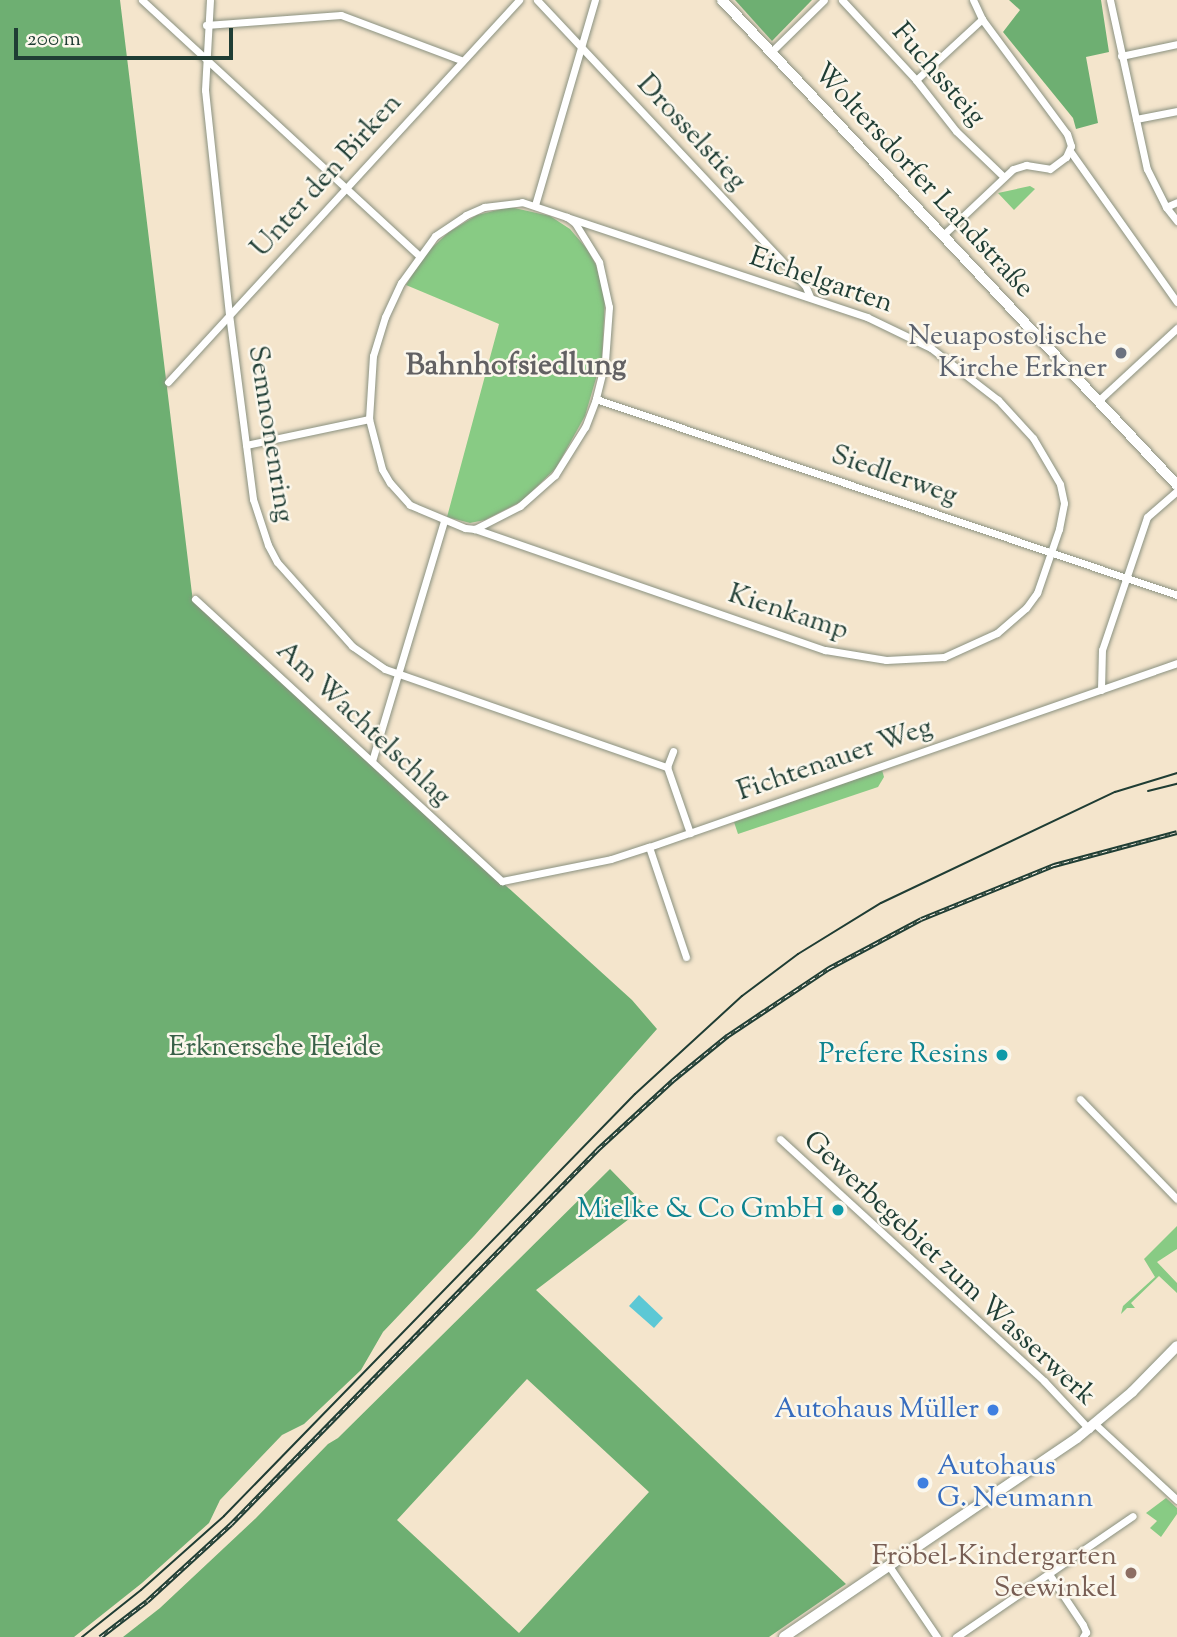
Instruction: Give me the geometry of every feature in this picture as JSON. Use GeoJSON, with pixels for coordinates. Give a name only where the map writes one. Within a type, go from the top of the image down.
{"type":"FeatureCollection","features":[{"type":"Feature","properties":{"kind":"main road","name":"Woltersdorfer Landstraße"},"geometry":{"type":"LineString","coordinates":[[722,0],[1177,485]]}},
{"type":"Feature","properties":{"kind":"main road"},"geometry":{"type":"LineString","coordinates":[[784,1637],[1092,1427],[1177,1346]]}},
{"type":"Feature","properties":{"kind":"street"},"geometry":{"type":"LineString","coordinates":[[142,0],[419,256]]}},
{"type":"Feature","properties":{"kind":"street","name":"Semnonenring"},"geometry":{"type":"LineString","coordinates":[[210,0],[205,58],[207,127],[229,314],[259,522],[277,562],[352,646],[398,675],[667,767]]}},
{"type":"Feature","properties":{"kind":"street","name":"Unter den Birken"},"geometry":{"type":"LineString","coordinates":[[168,382],[461,60],[519,0]]}},
{"type":"Feature","properties":{"kind":"street","name":"Drosselstieg"},"geometry":{"type":"LineString","coordinates":[[537,0],[805,285],[810,297]]}},
{"type":"Feature","properties":{"kind":"street"},"geometry":{"type":"LineString","coordinates":[[535,205],[594,0]]}},
{"type":"Feature","properties":{"kind":"street"},"geometry":{"type":"LineString","coordinates":[[771,52],[824,0]]}},
{"type":"Feature","properties":{"kind":"street","name":"Fuchssteig"},"geometry":{"type":"LineString","coordinates":[[842,0],[916,80],[956,131],[1004,177]]}},
{"type":"Feature","properties":{"kind":"street"},"geometry":{"type":"LineString","coordinates":[[973,0],[982,19],[1068,134],[1070,151],[1177,302]]}},
{"type":"Feature","properties":{"kind":"street"},"geometry":{"type":"LineString","coordinates":[[1110,0],[1147,169],[1166,207],[1177,221]]}},
{"type":"Feature","properties":{"kind":"street"},"geometry":{"type":"LineString","coordinates":[[206,24],[341,15],[461,60]]}},
{"type":"Feature","properties":{"kind":"street"},"geometry":{"type":"LineString","coordinates":[[916,80],[982,19]]}},
{"type":"Feature","properties":{"kind":"street"},"geometry":{"type":"LineString","coordinates":[[1121,56],[1177,44]]}},
{"type":"Feature","properties":{"kind":"street"},"geometry":{"type":"LineString","coordinates":[[1136,119],[1177,111]]}},
{"type":"Feature","properties":{"kind":"street"},"geometry":{"type":"LineString","coordinates":[[943,234],[1019,165],[1050,169],[1070,151]]}},
{"type":"Feature","properties":{"kind":"street"},"geometry":{"type":"LineString","coordinates":[[1166,207],[1177,202]]}},
{"type":"Feature","properties":{"kind":"street","name":"Eichelgarten"},"geometry":{"type":"LineString","coordinates":[[419,256],[450,225],[475,211],[501,203],[535,205],[884,323],[931,348],[966,373],[1018,419],[1042,451],[1062,492],[1064,513],[1052,553]]}},
{"type":"Feature","properties":{"kind":"street"},"geometry":{"type":"LineString","coordinates":[[475,529],[520,506],[543,489],[567,460],[596,399],[608,342],[607,293],[599,262],[575,223],[567,217]]}},
{"type":"Feature","properties":{"kind":"street","name":"Kienkamp"},"geometry":{"type":"LineString","coordinates":[[419,256],[390,304],[378,338],[369,379],[369,419],[376,454],[390,483],[411,505],[444,521],[475,529],[825,650],[886,660],[944,657],[997,633],[1032,601],[1052,553]]}},
{"type":"Feature","properties":{"kind":"street"},"geometry":{"type":"LineString","coordinates":[[1098,401],[1177,328]]}},
{"type":"Feature","properties":{"kind":"street","name":"Siedlerweg"},"geometry":{"type":"LineString","coordinates":[[596,399],[1177,595]]}},
{"type":"Feature","properties":{"kind":"street"},"geometry":{"type":"LineString","coordinates":[[246,445],[369,419]]}},
{"type":"Feature","properties":{"kind":"street"},"geometry":{"type":"LineString","coordinates":[[1101,690],[1099,659],[1147,517],[1177,492]]}},
{"type":"Feature","properties":{"kind":"street"},"geometry":{"type":"LineString","coordinates":[[372,761],[444,521]]}},
{"type":"Feature","properties":{"kind":"street","name":"Am Wachtelschlag"},"geometry":{"type":"LineString","coordinates":[[195,599],[502,881]]}},
{"type":"Feature","properties":{"kind":"street","name":"Fichtenauer Weg"},"geometry":{"type":"LineString","coordinates":[[502,881],[611,859],[649,847],[1177,663]]}},
{"type":"Feature","properties":{"kind":"street"},"geometry":{"type":"LineString","coordinates":[[673,751],[667,767],[690,833]]}},
{"type":"Feature","properties":{"kind":"street"},"geometry":{"type":"LineString","coordinates":[[649,847],[686,957]]}},
{"type":"Feature","properties":{"kind":"street"},"geometry":{"type":"LineString","coordinates":[[1080,1099],[1177,1199]]}},
{"type":"Feature","properties":{"kind":"street","name":"Gewerbegebiet zum Wasserwerk"},"geometry":{"type":"LineString","coordinates":[[780,1139],[1092,1427],[1177,1500]]}},
{"type":"Feature","properties":{"kind":"street"},"geometry":{"type":"LineString","coordinates":[[956,1637],[1133,1516]]}},
{"type":"Feature","properties":{"kind":"street"},"geometry":{"type":"LineString","coordinates":[[890,1566],[937,1637]]}},
{"type":"Feature","properties":{"kind":"street"},"geometry":{"type":"LineString","coordinates":[[1049,1574],[1083,1625],[1086,1632],[1083,1637]]}},
{"type":"Feature","properties":{"kind":"green space","name":"Erknersche Heide"},"geometry":{"type":"Polygon","coordinates":[[[0,0],[120,0],[193,602],[632,1000],[657,1029],[474,1236],[383,1332],[361,1370],[304,1424],[282,1435],[220,1500],[209,1523],[142,1583],[74,1637],[0,1637],[0,0]]]}},
{"type":"Feature","properties":{"kind":"green space"},"geometry":{"type":"Polygon","coordinates":[[[735,0],[812,0],[772,41],[735,0]]]}},
{"type":"Feature","properties":{"kind":"green space"},"geometry":{"type":"Polygon","coordinates":[[[1009,0],[1101,0],[1109,52],[1086,57],[1098,123],[1076,129],[1073,118],[1003,32],[1020,10],[1009,0]]]}},
{"type":"Feature","properties":{"kind":"green space"},"geometry":{"type":"Polygon","coordinates":[[[1030,186],[1035,189],[1014,210],[998,193],[1030,186]]]}},
{"type":"Feature","properties":{"kind":"green space"},"geometry":{"type":"Polygon","coordinates":[[[510,207],[550,216],[570,229],[587,249],[596,265],[605,299],[602,358],[585,416],[556,468],[522,501],[485,520],[470,523],[447,517],[499,324],[406,285],[425,254],[449,232],[477,215],[510,207]]]}},
{"type":"Feature","properties":{"kind":"green space"},"geometry":{"type":"Polygon","coordinates":[[[882,770],[884,777],[878,787],[738,834],[734,822],[882,770]]]}},
{"type":"Feature","properties":{"kind":"green space"},"geometry":{"type":"Polygon","coordinates":[[[610,1169],[646,1206],[536,1290],[846,1584],[769,1637],[123,1637],[160,1608],[256,1518],[328,1444],[338,1438],[610,1169]],[[527,1379],[397,1520],[519,1633],[649,1492],[527,1379]]]}},
{"type":"Feature","properties":{"kind":"green space"},"geometry":{"type":"Polygon","coordinates":[[[1177,1226],[1177,1249],[1157,1262],[1177,1283],[1177,1293],[1159,1276],[1131,1303],[1135,1308],[1127,1308],[1121,1314],[1123,1306],[1155,1277],[1144,1259],[1177,1226]]]}},
{"type":"Feature","properties":{"kind":"green space"},"geometry":{"type":"Polygon","coordinates":[[[1166,1498],[1177,1508],[1177,1514],[1161,1537],[1150,1528],[1157,1521],[1146,1513],[1166,1498]]]}},
{"type":"Feature","properties":{"kind":"water"},"geometry":{"type":"Polygon","coordinates":[[[639,1295],[663,1318],[654,1328],[629,1306],[639,1295]]]}},
{"type":"Feature","properties":{"kind":"tram line"},"geometry":{"type":"LineString","coordinates":[[82,1637],[141,1590],[224,1516],[635,1094],[742,996],[798,954],[881,903],[1115,792],[1177,773]]}},
{"type":"Feature","properties":{"kind":"tram line"},"geometry":{"type":"LineString","coordinates":[[1148,791],[1177,784]]}},
{"type":"Feature","properties":{"kind":"railway"},"geometry":{"type":"LineString","coordinates":[[100,1637],[147,1601],[231,1524],[598,1149],[673,1080],[727,1036],[829,968],[921,919],[1054,865],[1177,832]]}},
{"type":"Feature","properties":{"kind":"place","name":"Neuapostolische Kirche Erkner"},"geometry":{"type":"Point","coordinates":[1121,353]}},
{"type":"Feature","properties":{"kind":"place","name":"Prefere Resins"},"geometry":{"type":"Point","coordinates":[1002,1055]}},
{"type":"Feature","properties":{"kind":"place","name":"Mielke & Co GmbH"},"geometry":{"type":"Point","coordinates":[838,1210]}},
{"type":"Feature","properties":{"kind":"place","name":"Autohaus Müller"},"geometry":{"type":"Point","coordinates":[993,1410]}},
{"type":"Feature","properties":{"kind":"place","name":"Autohaus G. Neumann"},"geometry":{"type":"Point","coordinates":[923,1483]}},
{"type":"Feature","properties":{"kind":"place","name":"Fröbel-Kindergarten Seewinkel"},"geometry":{"type":"Point","coordinates":[1131,1573]}},
{"type":"Feature","properties":{"kind":"district","name":"Bahnhofsiedlung"},"geometry":{"type":"Point","coordinates":[516,367]}}]}
